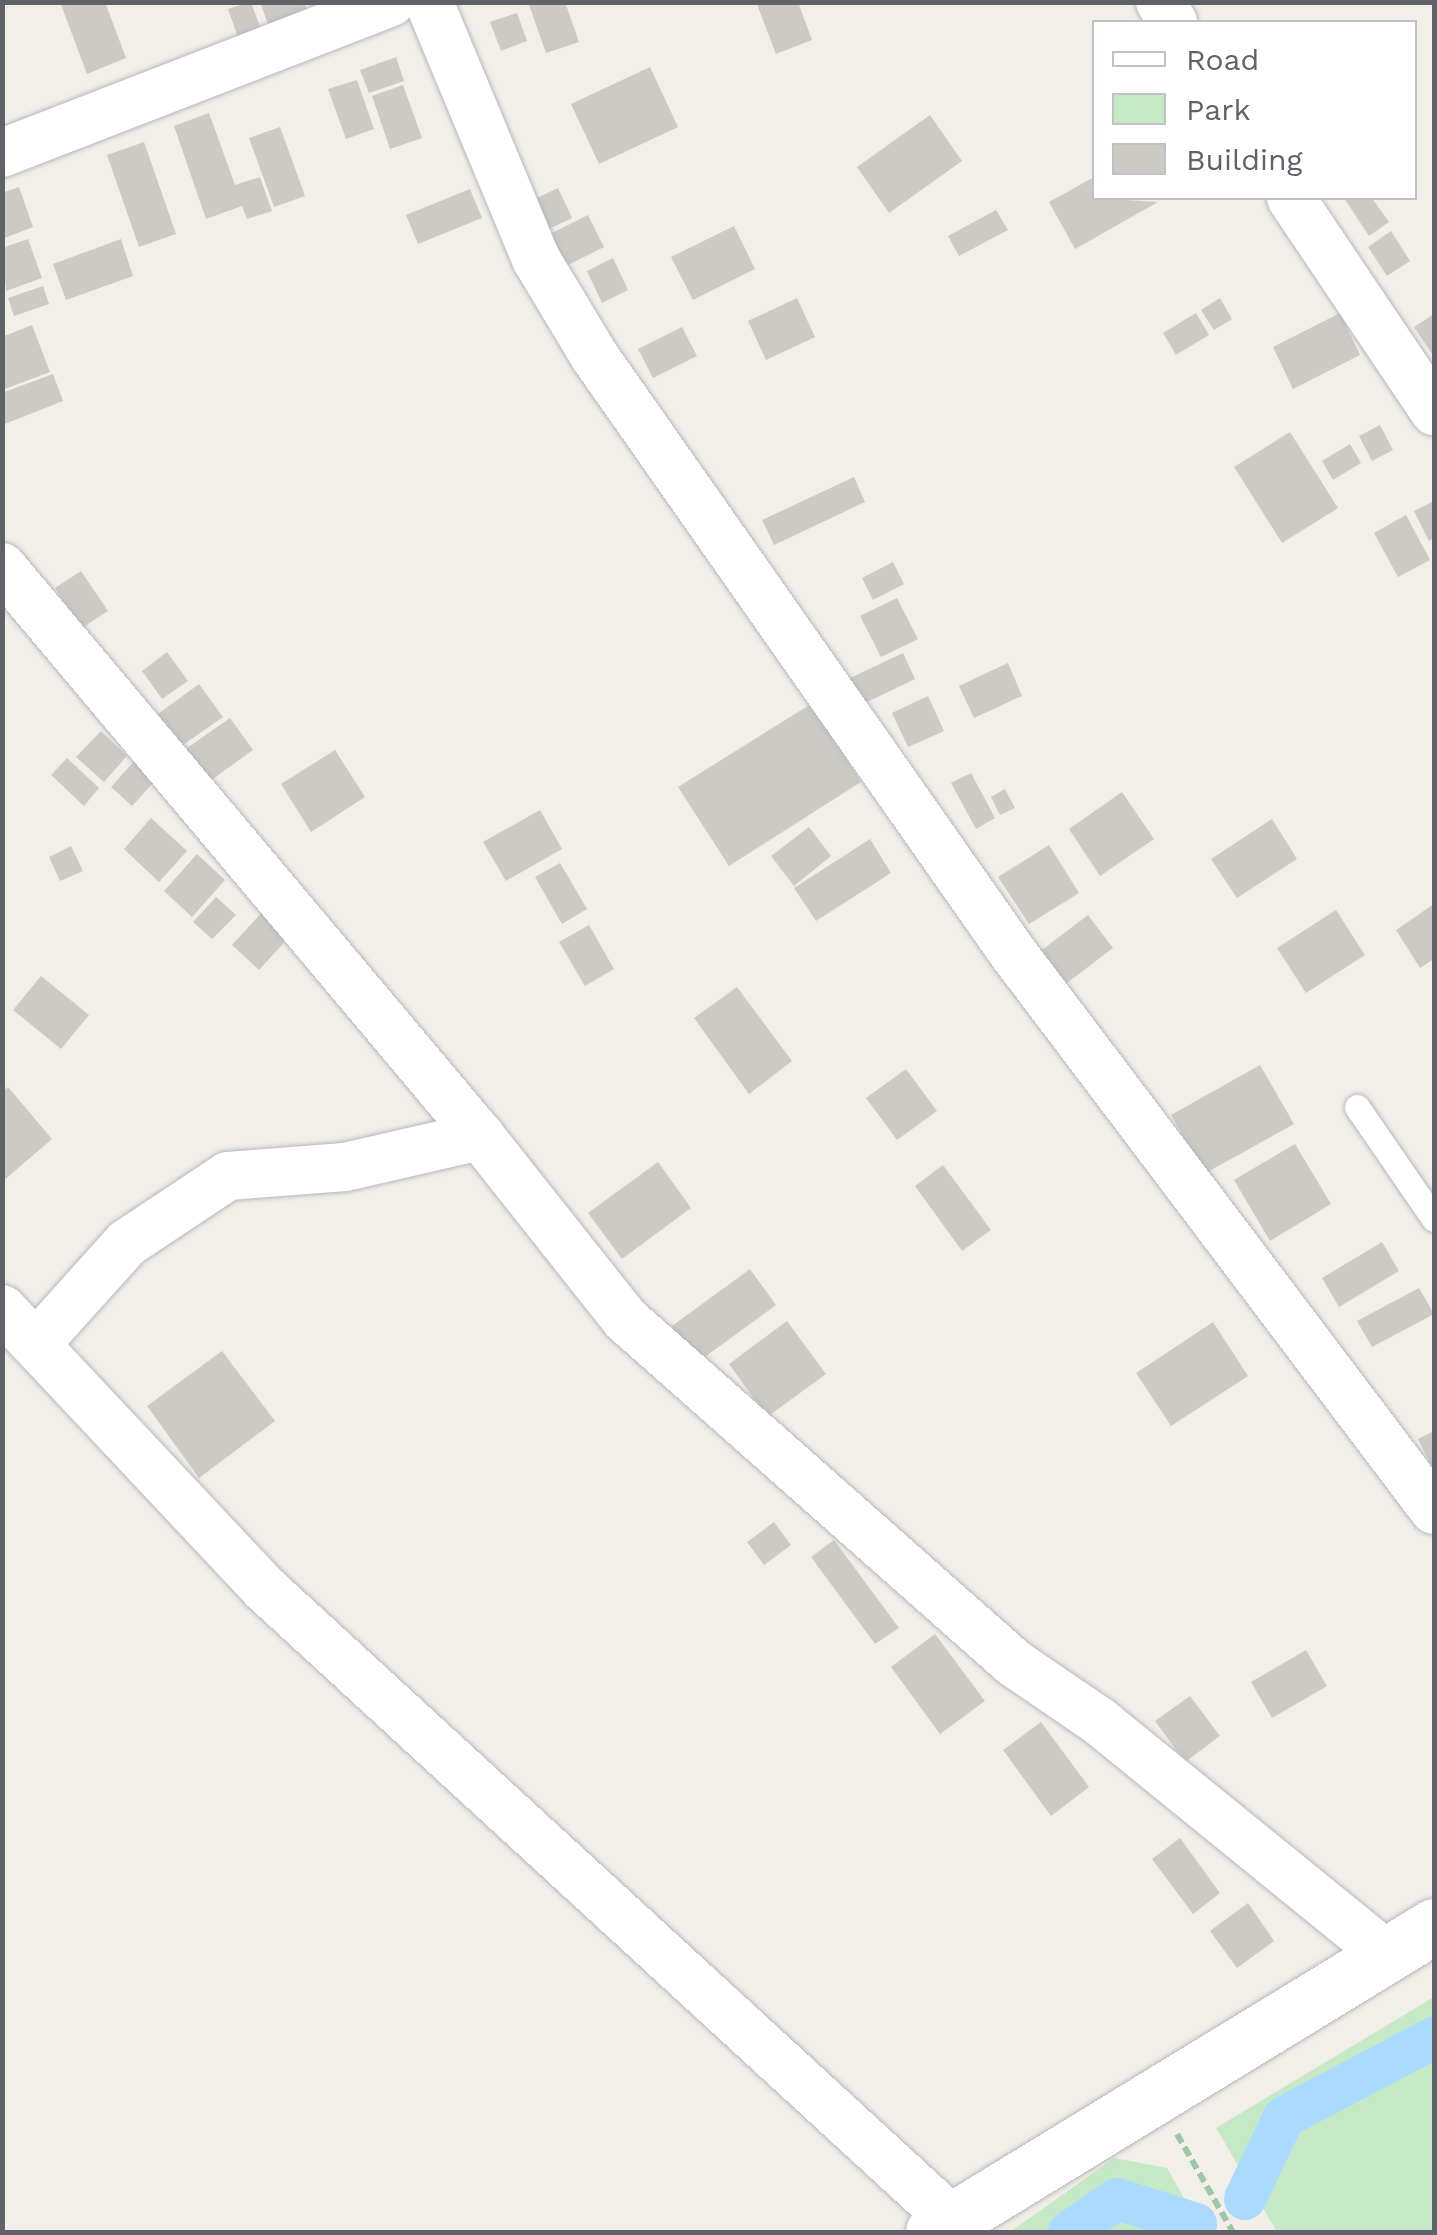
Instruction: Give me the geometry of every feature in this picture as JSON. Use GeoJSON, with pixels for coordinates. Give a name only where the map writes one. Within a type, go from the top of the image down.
{"type":"FeatureCollection","features":[{"type":"Feature","properties":{"kind":"street"},"geometry":{"type":"LineString","coordinates":[[2,153],[392,2]]}},
{"type":"Feature","properties":{"kind":"street"},"geometry":{"type":"LineString","coordinates":[[429,2],[536,259],[595,356],[1013,953],[1434,1510]]}},
{"type":"Feature","properties":{"kind":"street"},"geometry":{"type":"LineString","coordinates":[[1292,200],[1434,411]]}},
{"type":"Feature","properties":{"kind":"street"},"geometry":{"type":"LineString","coordinates":[[2,568],[480,1136],[626,1319],[1014,1663],[1099,1722],[1387,1955]]}},
{"type":"Feature","properties":{"kind":"street"},"geometry":{"type":"LineString","coordinates":[[36,1344],[127,1244],[228,1176],[346,1168],[480,1136]]}},
{"type":"Feature","properties":{"kind":"street"},"geometry":{"type":"LineString","coordinates":[[2,1309],[265,1589],[942,2226],[1434,1926]]}},
{"type":"Feature","properties":{"kind":"lane"},"geometry":{"type":"LineString","coordinates":[[1357,1107],[1434,1219]]}},
{"type":"Feature","properties":{"kind":"path"},"geometry":{"type":"LineString","coordinates":[[1155,2096],[1233,2232]]}},
{"type":"Feature","properties":{"kind":"green space"},"geometry":{"type":"Polygon","coordinates":[[[1434,1997],[1434,2232],[1277,2232],[1216,2128],[1434,1997]]]}},
{"type":"Feature","properties":{"kind":"green space"},"geometry":{"type":"Polygon","coordinates":[[[1114,2158],[1167,2168],[1203,2232],[1010,2232],[1114,2158]]]}},
{"type":"Feature","properties":{"kind":"building"},"geometry":{"type":"Polygon","coordinates":[[[60,2],[105,2],[126,58],[87,74],[60,2]]]}},
{"type":"Feature","properties":{"kind":"building"},"geometry":{"type":"Polygon","coordinates":[[[251,2],[263,35],[240,43],[228,9],[251,2]]]}},
{"type":"Feature","properties":{"kind":"building"},"geometry":{"type":"Polygon","coordinates":[[[260,2],[304,2],[310,19],[271,32],[260,2]]]}},
{"type":"Feature","properties":{"kind":"building"},"geometry":{"type":"Polygon","coordinates":[[[528,2],[565,2],[579,42],[546,53],[528,2]]]}},
{"type":"Feature","properties":{"kind":"building"},"geometry":{"type":"Polygon","coordinates":[[[756,2],[798,2],[812,40],[776,54],[756,2]]]}},
{"type":"Feature","properties":{"kind":"building"},"geometry":{"type":"Polygon","coordinates":[[[517,13],[527,41],[501,51],[490,22],[517,13]]]}},
{"type":"Feature","properties":{"kind":"building"},"geometry":{"type":"Polygon","coordinates":[[[396,57],[404,81],[369,93],[360,70],[396,57]]]}},
{"type":"Feature","properties":{"kind":"building"},"geometry":{"type":"Polygon","coordinates":[[[650,67],[678,127],[599,164],[571,104],[650,67]]]}},
{"type":"Feature","properties":{"kind":"building"},"geometry":{"type":"Polygon","coordinates":[[[357,80],[374,129],[346,139],[328,89],[357,80]]]}},
{"type":"Feature","properties":{"kind":"building"},"geometry":{"type":"Polygon","coordinates":[[[403,85],[422,138],[390,149],[372,96],[403,85]]]}},
{"type":"Feature","properties":{"kind":"building"},"geometry":{"type":"Polygon","coordinates":[[[209,113],[235,185],[260,177],[272,211],[247,219],[242,206],[206,219],[174,126],[209,113]]]}},
{"type":"Feature","properties":{"kind":"building"},"geometry":{"type":"Polygon","coordinates":[[[930,115],[962,161],[889,213],[857,167],[930,115]]]}},
{"type":"Feature","properties":{"kind":"building"},"geometry":{"type":"Polygon","coordinates":[[[280,127],[305,196],[274,207],[249,138],[280,127]]]}},
{"type":"Feature","properties":{"kind":"building"},"geometry":{"type":"Polygon","coordinates":[[[144,142],[176,234],[139,247],[107,155],[144,142]]]}},
{"type":"Feature","properties":{"kind":"building"},"geometry":{"type":"Polygon","coordinates":[[[1092,178],[1092,200],[1158,202],[1075,249],[1049,202],[1092,178]]]}},
{"type":"Feature","properties":{"kind":"building"},"geometry":{"type":"Polygon","coordinates":[[[19,187],[33,227],[2,239],[2,193],[19,187]]]}},
{"type":"Feature","properties":{"kind":"building"},"geometry":{"type":"Polygon","coordinates":[[[558,188],[572,218],[549,229],[535,199],[558,188]]]}},
{"type":"Feature","properties":{"kind":"building"},"geometry":{"type":"Polygon","coordinates":[[[470,189],[482,218],[418,244],[406,215],[470,189]]]}},
{"type":"Feature","properties":{"kind":"building"},"geometry":{"type":"Polygon","coordinates":[[[1345,200],[1373,200],[1389,222],[1369,236],[1345,200]]]}},
{"type":"Feature","properties":{"kind":"building"},"geometry":{"type":"Polygon","coordinates":[[[996,210],[1008,230],[959,256],[948,236],[996,210]]]}},
{"type":"Feature","properties":{"kind":"building"},"geometry":{"type":"Polygon","coordinates":[[[588,215],[604,247],[566,266],[550,234],[588,215]]]}},
{"type":"Feature","properties":{"kind":"building"},"geometry":{"type":"Polygon","coordinates":[[[734,226],[755,269],[693,300],[671,257],[734,226]]]}},
{"type":"Feature","properties":{"kind":"building"},"geometry":{"type":"Polygon","coordinates":[[[1391,231],[1410,261],[1387,276],[1368,247],[1391,231]]]}},
{"type":"Feature","properties":{"kind":"building"},"geometry":{"type":"Polygon","coordinates":[[[28,239],[42,278],[6,291],[2,248],[28,239]]]}},
{"type":"Feature","properties":{"kind":"building"},"geometry":{"type":"Polygon","coordinates":[[[121,239],[133,276],[66,300],[53,264],[121,239]]]}},
{"type":"Feature","properties":{"kind":"building"},"geometry":{"type":"Polygon","coordinates":[[[613,258],[628,290],[602,303],[587,271],[613,258]]]}},
{"type":"Feature","properties":{"kind":"building"},"geometry":{"type":"Polygon","coordinates":[[[43,286],[49,304],[14,316],[8,298],[43,286]]]}},
{"type":"Feature","properties":{"kind":"building"},"geometry":{"type":"Polygon","coordinates":[[[797,298],[815,337],[766,360],[748,321],[797,298]]]}},
{"type":"Feature","properties":{"kind":"building"},"geometry":{"type":"Polygon","coordinates":[[[1220,298],[1232,319],[1214,330],[1201,310],[1220,298]]]}},
{"type":"Feature","properties":{"kind":"building"},"geometry":{"type":"Polygon","coordinates":[[[1196,313],[1209,335],[1176,355],[1163,333],[1196,313]]]}},
{"type":"Feature","properties":{"kind":"building"},"geometry":{"type":"Polygon","coordinates":[[[1340,313],[1360,355],[1293,389],[1273,347],[1340,313]]]}},
{"type":"Feature","properties":{"kind":"building"},"geometry":{"type":"Polygon","coordinates":[[[1434,314],[1434,352],[1432,354],[1414,327],[1434,314]]]}},
{"type":"Feature","properties":{"kind":"building"},"geometry":{"type":"Polygon","coordinates":[[[32,325],[50,372],[2,390],[2,337],[32,325]]]}},
{"type":"Feature","properties":{"kind":"building"},"geometry":{"type":"Polygon","coordinates":[[[682,327],[697,356],[653,378],[638,349],[682,327]]]}},
{"type":"Feature","properties":{"kind":"building"},"geometry":{"type":"Polygon","coordinates":[[[53,374],[63,401],[2,425],[2,393],[53,374]]]}},
{"type":"Feature","properties":{"kind":"building"},"geometry":{"type":"Polygon","coordinates":[[[1380,425],[1393,450],[1372,461],[1359,436],[1380,425]]]}},
{"type":"Feature","properties":{"kind":"building"},"geometry":{"type":"Polygon","coordinates":[[[1290,432],[1338,508],[1282,543],[1234,467],[1290,432]]]}},
{"type":"Feature","properties":{"kind":"building"},"geometry":{"type":"Polygon","coordinates":[[[1350,444],[1361,463],[1333,480],[1322,461],[1350,444]]]}},
{"type":"Feature","properties":{"kind":"building"},"geometry":{"type":"Polygon","coordinates":[[[854,477],[865,502],[774,545],[762,520],[854,477]]]}},
{"type":"Feature","properties":{"kind":"building"},"geometry":{"type":"Polygon","coordinates":[[[1434,501],[1434,538],[1429,541],[1414,511],[1434,501]]]}},
{"type":"Feature","properties":{"kind":"building"},"geometry":{"type":"Polygon","coordinates":[[[1406,515],[1430,560],[1398,577],[1374,533],[1406,515]]]}},
{"type":"Feature","properties":{"kind":"building"},"geometry":{"type":"Polygon","coordinates":[[[893,562],[904,584],[873,600],[862,578],[893,562]]]}},
{"type":"Feature","properties":{"kind":"building"},"geometry":{"type":"Polygon","coordinates":[[[81,571],[108,611],[82,628],[55,588],[81,571]]]}},
{"type":"Feature","properties":{"kind":"building"},"geometry":{"type":"Polygon","coordinates":[[[897,598],[918,639],[881,657],[860,616],[897,598]]]}},
{"type":"Feature","properties":{"kind":"building"},"geometry":{"type":"Polygon","coordinates":[[[167,652],[188,681],[162,699],[142,671],[167,652]]]}},
{"type":"Feature","properties":{"kind":"building"},"geometry":{"type":"Polygon","coordinates":[[[903,653],[915,679],[859,706],[846,680],[903,653]]]}},
{"type":"Feature","properties":{"kind":"building"},"geometry":{"type":"Polygon","coordinates":[[[1008,663],[1022,696],[974,718],[959,686],[1008,663]]]}},
{"type":"Feature","properties":{"kind":"building"},"geometry":{"type":"Polygon","coordinates":[[[199,684],[223,717],[170,754],[147,722],[199,684]]]}},
{"type":"Feature","properties":{"kind":"building"},"geometry":{"type":"Polygon","coordinates":[[[928,696],[944,731],[908,747],[892,713],[928,696]]]}},
{"type":"Feature","properties":{"kind":"building"},"geometry":{"type":"Polygon","coordinates":[[[811,704],[861,782],[729,866],[678,787],[811,704]]]}},
{"type":"Feature","properties":{"kind":"building"},"geometry":{"type":"Polygon","coordinates":[[[230,718],[253,750],[203,786],[180,753],[230,718]]]}},
{"type":"Feature","properties":{"kind":"building"},"geometry":{"type":"Polygon","coordinates":[[[101,731],[127,756],[104,782],[76,757],[101,731]]]}},
{"type":"Feature","properties":{"kind":"building"},"geometry":{"type":"Polygon","coordinates":[[[335,750],[365,797],[311,832],[281,784],[335,750]]]}},
{"type":"Feature","properties":{"kind":"building"},"geometry":{"type":"Polygon","coordinates":[[[67,758],[99,788],[84,806],[51,775],[67,758]]]}},
{"type":"Feature","properties":{"kind":"building"},"geometry":{"type":"Polygon","coordinates":[[[136,759],[157,779],[132,806],[111,787],[136,759]]]}},
{"type":"Feature","properties":{"kind":"building"},"geometry":{"type":"Polygon","coordinates":[[[971,773],[995,818],[976,829],[951,783],[971,773]]]}},
{"type":"Feature","properties":{"kind":"building"},"geometry":{"type":"Polygon","coordinates":[[[1005,789],[1015,808],[1000,815],[991,797],[1005,789]]]}},
{"type":"Feature","properties":{"kind":"building"},"geometry":{"type":"Polygon","coordinates":[[[1122,792],[1154,839],[1100,876],[1069,829],[1122,792]]]}},
{"type":"Feature","properties":{"kind":"building"},"geometry":{"type":"Polygon","coordinates":[[[540,810],[562,849],[506,881],[483,842],[540,810]]]}},
{"type":"Feature","properties":{"kind":"building"},"geometry":{"type":"Polygon","coordinates":[[[151,818],[187,851],[159,882],[124,849],[151,818]]]}},
{"type":"Feature","properties":{"kind":"building"},"geometry":{"type":"Polygon","coordinates":[[[1272,819],[1297,859],[1237,898],[1211,859],[1272,819]]]}},
{"type":"Feature","properties":{"kind":"building"},"geometry":{"type":"Polygon","coordinates":[[[809,827],[831,856],[794,886],[771,856],[809,827]]]}},
{"type":"Feature","properties":{"kind":"building"},"geometry":{"type":"Polygon","coordinates":[[[870,839],[891,873],[816,921],[794,888],[870,839]]]}},
{"type":"Feature","properties":{"kind":"building"},"geometry":{"type":"Polygon","coordinates":[[[1049,845],[1079,893],[1029,924],[998,877],[1049,845]]]}},
{"type":"Feature","properties":{"kind":"building"},"geometry":{"type":"Polygon","coordinates":[[[71,846],[83,871],[60,881],[49,857],[71,846]]]}},
{"type":"Feature","properties":{"kind":"building"},"geometry":{"type":"Polygon","coordinates":[[[197,854],[225,880],[192,917],[164,891],[197,854]]]}},
{"type":"Feature","properties":{"kind":"building"},"geometry":{"type":"Polygon","coordinates":[[[560,863],[587,909],[562,924],[535,877],[560,863]]]}},
{"type":"Feature","properties":{"kind":"building"},"geometry":{"type":"Polygon","coordinates":[[[216,897],[236,915],[212,939],[193,922],[216,897]]]}},
{"type":"Feature","properties":{"kind":"building"},"geometry":{"type":"Polygon","coordinates":[[[1434,904],[1434,959],[1420,968],[1396,930],[1434,904]]]}},
{"type":"Feature","properties":{"kind":"building"},"geometry":{"type":"Polygon","coordinates":[[[265,909],[292,934],[259,970],[232,945],[265,909]]]}},
{"type":"Feature","properties":{"kind":"building"},"geometry":{"type":"Polygon","coordinates":[[[1336,910],[1365,955],[1306,993],[1277,948],[1336,910]]]}},
{"type":"Feature","properties":{"kind":"building"},"geometry":{"type":"Polygon","coordinates":[[[1088,915],[1113,948],[1059,989],[1034,956],[1088,915]]]}},
{"type":"Feature","properties":{"kind":"building"},"geometry":{"type":"Polygon","coordinates":[[[589,925],[614,969],[585,986],[559,942],[589,925]]]}},
{"type":"Feature","properties":{"kind":"building"},"geometry":{"type":"Polygon","coordinates":[[[41,976],[89,1015],[61,1049],[13,1010],[41,976]]]}},
{"type":"Feature","properties":{"kind":"building"},"geometry":{"type":"Polygon","coordinates":[[[737,987],[792,1061],[749,1094],[694,1018],[737,987]]]}},
{"type":"Feature","properties":{"kind":"building"},"geometry":{"type":"Polygon","coordinates":[[[1260,1065],[1294,1124],[1204,1174],[1171,1115],[1260,1065]]]}},
{"type":"Feature","properties":{"kind":"building"},"geometry":{"type":"Polygon","coordinates":[[[906,1069],[937,1111],[897,1140],[866,1098],[906,1069]]]}},
{"type":"Feature","properties":{"kind":"building"},"geometry":{"type":"Polygon","coordinates":[[[8,1087],[52,1139],[2,1182],[2,1092],[8,1087]]]}},
{"type":"Feature","properties":{"kind":"building"},"geometry":{"type":"Polygon","coordinates":[[[1295,1144],[1331,1204],[1270,1241],[1234,1180],[1295,1144]]]}},
{"type":"Feature","properties":{"kind":"building"},"geometry":{"type":"Polygon","coordinates":[[[658,1162],[691,1208],[622,1259],[588,1213],[658,1162]]]}},
{"type":"Feature","properties":{"kind":"building"},"geometry":{"type":"Polygon","coordinates":[[[943,1165],[991,1230],[962,1251],[915,1186],[943,1165]]]}},
{"type":"Feature","properties":{"kind":"building"},"geometry":{"type":"Polygon","coordinates":[[[1382,1242],[1399,1271],[1339,1307],[1322,1278],[1382,1242]]]}},
{"type":"Feature","properties":{"kind":"building"},"geometry":{"type":"Polygon","coordinates":[[[750,1269],[776,1305],[698,1362],[672,1326],[750,1269]]]}},
{"type":"Feature","properties":{"kind":"building"},"geometry":{"type":"Polygon","coordinates":[[[1419,1288],[1434,1314],[1372,1347],[1357,1321],[1419,1288]]]}},
{"type":"Feature","properties":{"kind":"building"},"geometry":{"type":"Polygon","coordinates":[[[787,1321],[826,1374],[767,1417],[729,1364],[787,1321]]]}},
{"type":"Feature","properties":{"kind":"building"},"geometry":{"type":"Polygon","coordinates":[[[1213,1322],[1248,1376],[1171,1426],[1136,1373],[1213,1322]]]}},
{"type":"Feature","properties":{"kind":"building"},"geometry":{"type":"Polygon","coordinates":[[[222,1351],[275,1421],[199,1478],[147,1406],[222,1351]]]}},
{"type":"Feature","properties":{"kind":"building"},"geometry":{"type":"Polygon","coordinates":[[[1434,1431],[1434,1471],[1418,1439],[1434,1431]]]}},
{"type":"Feature","properties":{"kind":"building"},"geometry":{"type":"Polygon","coordinates":[[[774,1522],[791,1545],[764,1565],[747,1542],[774,1522]]]}},
{"type":"Feature","properties":{"kind":"building"},"geometry":{"type":"Polygon","coordinates":[[[834,1540],[899,1628],[875,1644],[811,1557],[834,1540]]]}},
{"type":"Feature","properties":{"kind":"building"},"geometry":{"type":"Polygon","coordinates":[[[935,1634],[985,1701],[940,1734],[891,1667],[935,1634]]]}},
{"type":"Feature","properties":{"kind":"building"},"geometry":{"type":"Polygon","coordinates":[[[1306,1650],[1327,1686],[1272,1718],[1251,1682],[1306,1650]]]}},
{"type":"Feature","properties":{"kind":"building"},"geometry":{"type":"Polygon","coordinates":[[[1190,1696],[1220,1736],[1185,1762],[1155,1721],[1190,1696]]]}},
{"type":"Feature","properties":{"kind":"building"},"geometry":{"type":"Polygon","coordinates":[[[1041,1722],[1089,1787],[1051,1816],[1003,1750],[1041,1722]]]}},
{"type":"Feature","properties":{"kind":"building"},"geometry":{"type":"Polygon","coordinates":[[[1180,1838],[1220,1893],[1193,1914],[1152,1859],[1180,1838]]]}},
{"type":"Feature","properties":{"kind":"building"},"geometry":{"type":"Polygon","coordinates":[[[1248,1903],[1274,1941],[1237,1968],[1210,1931],[1248,1903]]]}},
{"type":"Feature","properties":{"kind":"waterway"},"geometry":{"type":"LineString","coordinates":[[1245,2199],[1284,2117],[1434,2038]]}},
{"type":"Feature","properties":{"kind":"waterway"},"geometry":{"type":"LineString","coordinates":[[1069,2232],[1117,2199],[1196,2224]]}}]}
